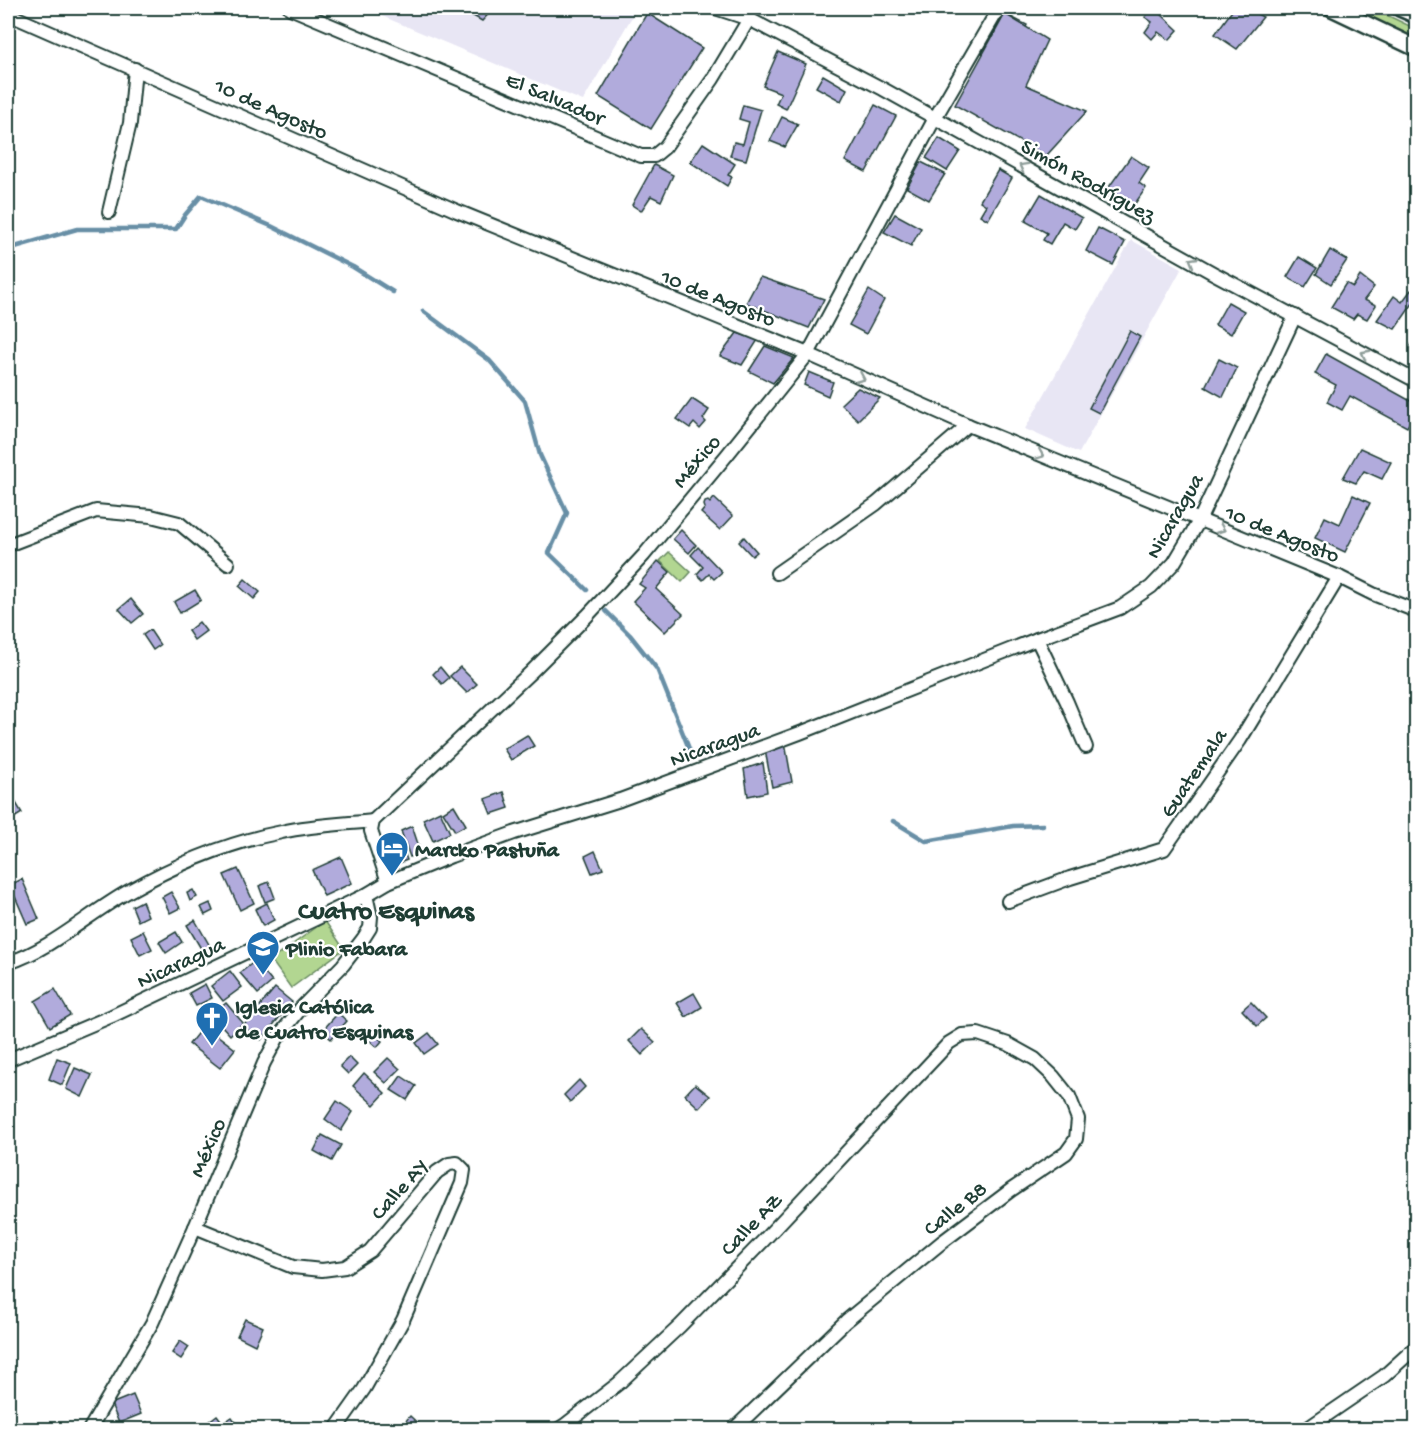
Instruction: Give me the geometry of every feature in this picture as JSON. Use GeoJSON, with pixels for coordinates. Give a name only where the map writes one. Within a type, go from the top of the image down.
{"type":"FeatureCollection","features":[{"type":"Feature","properties":{"kind":"street","name":"El Salvador"},"geometry":{"type":"LineString","coordinates":[[290,8],[641,156],[654,156],[665,147],[713,79],[745,17]]}},
{"type":"Feature","properties":{"kind":"street"},"geometry":{"type":"LineString","coordinates":[[715,8],[745,17]]}},
{"type":"Feature","properties":{"kind":"street"},"geometry":{"type":"LineString","coordinates":[[730,8],[745,17]]}},
{"type":"Feature","properties":{"kind":"street","name":"México"},"geometry":{"type":"LineString","coordinates":[[373,821],[531,672],[644,555],[808,354],[935,118],[999,8]]}},
{"type":"Feature","properties":{"kind":"street"},"geometry":{"type":"LineString","coordinates":[[1332,8],[1416,48]]}},
{"type":"Feature","properties":{"kind":"street"},"geometry":{"type":"LineString","coordinates":[[1400,8],[1416,15]]}},
{"type":"Feature","properties":{"kind":"street","name":"10 de Agosto"},"geometry":{"type":"LineString","coordinates":[[8,14],[457,211],[808,354],[968,425],[1416,611]]}},
{"type":"Feature","properties":{"kind":"street","name":"Simón Rodríguez"},"geometry":{"type":"LineString","coordinates":[[745,17],[876,85],[1213,273],[1416,381]]}},
{"type":"Feature","properties":{"kind":"street"},"geometry":{"type":"LineString","coordinates":[[109,212],[130,123],[135,69]]}},
{"type":"Feature","properties":{"kind":"street","name":"Nicaragua"},"geometry":{"type":"LineString","coordinates":[[8,1060],[112,1016],[366,895],[388,882],[451,856],[514,833],[620,800],[800,733],[1120,608],[1152,587],[1174,563],[1199,520],[1295,316]]}},
{"type":"Feature","properties":{"kind":"street"},"geometry":{"type":"LineString","coordinates":[[777,573],[876,504],[968,425]]}},
{"type":"Feature","properties":{"kind":"street"},"geometry":{"type":"LineString","coordinates":[[8,545],[96,511],[151,516],[179,523],[228,564]]}},
{"type":"Feature","properties":{"kind":"street","name":"Guatemala"},"geometry":{"type":"LineString","coordinates":[[1008,902],[1070,878],[1164,849],[1239,740],[1338,577]]}},
{"type":"Feature","properties":{"kind":"street"},"geometry":{"type":"LineString","coordinates":[[1037,639],[1086,747]]}},
{"type":"Feature","properties":{"kind":"street"},"geometry":{"type":"LineString","coordinates":[[8,963],[40,949],[127,892],[184,863],[251,839],[283,831],[373,821],[371,831],[388,882]]}},
{"type":"Feature","properties":{"kind":"street","name":"México"},"geometry":{"type":"LineString","coordinates":[[89,1430],[152,1323],[264,1063],[278,1037],[301,1008],[343,965],[370,928],[371,917],[366,895]]}},
{"type":"Feature","properties":{"kind":"street","name":"Calle B8"},"geometry":{"type":"LineString","coordinates":[[734,1430],[846,1320],[1002,1196],[1066,1153],[1076,1139],[1078,1119],[1069,1096],[1035,1059],[1008,1044],[978,1034],[962,1035]]}},
{"type":"Feature","properties":{"kind":"street","name":"Calle AZ"},"geometry":{"type":"LineString","coordinates":[[557,1430],[619,1383],[680,1326],[949,1043],[962,1035]]}},
{"type":"Feature","properties":{"kind":"street","name":"Calle AY"},"geometry":{"type":"LineString","coordinates":[[195,1227],[293,1268],[322,1270],[345,1267],[370,1251],[437,1172],[449,1164],[457,1163],[464,1170],[462,1183],[402,1320],[364,1389],[335,1430]]}},
{"type":"Feature","properties":{"kind":"street"},"geometry":{"type":"LineString","coordinates":[[1305,1430],[1384,1376],[1416,1347]]}},
{"type":"Feature","properties":{"kind":"shaded area"},"geometry":{"type":"Polygon","coordinates":[[[363,8],[637,8],[583,101],[363,8]]]}},
{"type":"Feature","properties":{"kind":"shaded area"},"geometry":{"type":"Polygon","coordinates":[[[1131,240],[1182,268],[1079,453],[1025,429],[1131,240]]]}},
{"type":"Feature","properties":{"kind":"green space"},"geometry":{"type":"Polygon","coordinates":[[[1350,8],[1372,8],[1416,29],[1416,39],[1350,8]]]}},
{"type":"Feature","properties":{"kind":"green space"},"geometry":{"type":"Polygon","coordinates":[[[669,552],[691,572],[682,582],[660,561],[669,552]]]}},
{"type":"Feature","properties":{"kind":"green space"},"geometry":{"type":"Polygon","coordinates":[[[325,921],[344,949],[291,988],[271,960],[325,921]]]}},
{"type":"Feature","properties":{"kind":"building"},"geometry":{"type":"Polygon","coordinates":[[[459,8],[494,8],[482,21],[459,8]]]}},
{"type":"Feature","properties":{"kind":"building"},"geometry":{"type":"Polygon","coordinates":[[[1073,8],[1088,8],[1084,13],[1073,8]]]}},
{"type":"Feature","properties":{"kind":"building"},"geometry":{"type":"Polygon","coordinates":[[[1153,8],[1164,8],[1160,13],[1178,30],[1169,40],[1158,32],[1152,39],[1145,32],[1152,22],[1145,17],[1153,8]]]}},
{"type":"Feature","properties":{"kind":"building"},"geometry":{"type":"Polygon","coordinates":[[[1234,8],[1246,8],[1263,17],[1237,49],[1215,34],[1234,8]]]}},
{"type":"Feature","properties":{"kind":"building"},"geometry":{"type":"Polygon","coordinates":[[[647,13],[702,48],[651,129],[598,96],[647,13]]]}},
{"type":"Feature","properties":{"kind":"building"},"geometry":{"type":"Polygon","coordinates":[[[1005,14],[1027,25],[1007,66],[982,53],[1005,14]]]}},
{"type":"Feature","properties":{"kind":"building"},"geometry":{"type":"Polygon","coordinates":[[[1005,14],[1047,40],[1026,85],[1087,111],[1046,156],[955,105],[1005,14]]]}},
{"type":"Feature","properties":{"kind":"building"},"geometry":{"type":"Polygon","coordinates":[[[778,52],[806,64],[786,109],[776,104],[781,93],[763,86],[778,52]]]}},
{"type":"Feature","properties":{"kind":"building"},"geometry":{"type":"Polygon","coordinates":[[[823,75],[847,89],[841,101],[816,87],[823,75]]]}},
{"type":"Feature","properties":{"kind":"building"},"geometry":{"type":"Polygon","coordinates":[[[743,105],[761,110],[746,160],[730,156],[734,142],[743,144],[749,122],[739,119],[743,105]]]}},
{"type":"Feature","properties":{"kind":"building"},"geometry":{"type":"Polygon","coordinates":[[[875,105],[896,116],[866,172],[845,161],[875,105]]]}},
{"type":"Feature","properties":{"kind":"building"},"geometry":{"type":"Polygon","coordinates":[[[782,117],[798,124],[785,147],[770,141],[782,117]]]}},
{"type":"Feature","properties":{"kind":"building"},"geometry":{"type":"Polygon","coordinates":[[[939,138],[960,151],[947,171],[926,158],[939,138]]]}},
{"type":"Feature","properties":{"kind":"building"},"geometry":{"type":"Polygon","coordinates":[[[703,143],[735,164],[728,175],[732,177],[727,186],[690,162],[703,143]]]}},
{"type":"Feature","properties":{"kind":"building"},"geometry":{"type":"Polygon","coordinates":[[[1131,156],[1149,168],[1139,183],[1146,188],[1129,212],[1104,194],[1131,156]]]}},
{"type":"Feature","properties":{"kind":"building"},"geometry":{"type":"Polygon","coordinates":[[[921,162],[945,174],[929,200],[907,188],[921,162]]]}},
{"type":"Feature","properties":{"kind":"building"},"geometry":{"type":"Polygon","coordinates":[[[654,165],[673,175],[661,201],[651,196],[641,211],[632,205],[654,165]]]}},
{"type":"Feature","properties":{"kind":"building"},"geometry":{"type":"Polygon","coordinates":[[[998,170],[1012,178],[988,220],[980,215],[986,205],[980,201],[998,170]]]}},
{"type":"Feature","properties":{"kind":"building"},"geometry":{"type":"Polygon","coordinates":[[[1041,194],[1082,218],[1075,229],[1063,222],[1050,244],[1043,240],[1047,233],[1025,221],[1041,194]]]}},
{"type":"Feature","properties":{"kind":"building"},"geometry":{"type":"Polygon","coordinates":[[[895,214],[921,228],[911,246],[884,232],[895,214]]]}},
{"type":"Feature","properties":{"kind":"building"},"geometry":{"type":"Polygon","coordinates":[[[1098,228],[1125,242],[1113,265],[1086,251],[1098,228]]]}},
{"type":"Feature","properties":{"kind":"building"},"geometry":{"type":"Polygon","coordinates":[[[1330,250],[1347,260],[1331,284],[1316,274],[1330,250]]]}},
{"type":"Feature","properties":{"kind":"building"},"geometry":{"type":"Polygon","coordinates":[[[1299,257],[1317,268],[1305,287],[1287,277],[1299,257]]]}},
{"type":"Feature","properties":{"kind":"building"},"geometry":{"type":"Polygon","coordinates":[[[1360,276],[1374,287],[1364,300],[1376,305],[1367,319],[1357,314],[1353,319],[1331,307],[1346,283],[1353,287],[1360,276]]]}},
{"type":"Feature","properties":{"kind":"building"},"geometry":{"type":"Polygon","coordinates":[[[760,277],[824,299],[809,328],[746,303],[760,277]]]}},
{"type":"Feature","properties":{"kind":"building"},"geometry":{"type":"Polygon","coordinates":[[[869,290],[884,300],[866,334],[849,325],[869,290]]]}},
{"type":"Feature","properties":{"kind":"building"},"geometry":{"type":"Polygon","coordinates":[[[1411,290],[1416,294],[1416,299],[1395,329],[1377,320],[1394,296],[1402,302],[1411,290]]]}},
{"type":"Feature","properties":{"kind":"building"},"geometry":{"type":"Polygon","coordinates":[[[1228,302],[1244,311],[1231,334],[1215,325],[1228,302]]]}},
{"type":"Feature","properties":{"kind":"building"},"geometry":{"type":"Polygon","coordinates":[[[1130,331],[1140,337],[1099,413],[1089,408],[1130,331]]]}},
{"type":"Feature","properties":{"kind":"building"},"geometry":{"type":"Polygon","coordinates":[[[737,333],[758,340],[742,365],[720,356],[737,333]]]}},
{"type":"Feature","properties":{"kind":"building"},"geometry":{"type":"Polygon","coordinates":[[[1416,336],[1416,350],[1411,346],[1416,336]]]}},
{"type":"Feature","properties":{"kind":"building"},"geometry":{"type":"Polygon","coordinates":[[[765,346],[794,358],[773,383],[749,371],[765,346]]]}},
{"type":"Feature","properties":{"kind":"building"},"geometry":{"type":"Polygon","coordinates":[[[1326,354],[1416,404],[1416,410],[1407,427],[1350,396],[1342,410],[1327,402],[1336,385],[1315,374],[1326,354]]]}},
{"type":"Feature","properties":{"kind":"building"},"geometry":{"type":"Polygon","coordinates":[[[1219,359],[1237,368],[1223,397],[1205,387],[1219,359]]]}},
{"type":"Feature","properties":{"kind":"building"},"geometry":{"type":"Polygon","coordinates":[[[809,372],[833,382],[828,396],[804,385],[809,372]]]}},
{"type":"Feature","properties":{"kind":"building"},"geometry":{"type":"Polygon","coordinates":[[[858,388],[880,398],[858,420],[841,404],[858,388]]]}},
{"type":"Feature","properties":{"kind":"building"},"geometry":{"type":"Polygon","coordinates":[[[692,399],[709,410],[703,419],[706,422],[700,429],[694,423],[690,428],[677,419],[692,399]]]}},
{"type":"Feature","properties":{"kind":"building"},"geometry":{"type":"Polygon","coordinates":[[[1360,448],[1391,462],[1382,479],[1364,471],[1356,483],[1343,478],[1360,448]]]}},
{"type":"Feature","properties":{"kind":"building"},"geometry":{"type":"Polygon","coordinates":[[[1353,495],[1370,503],[1345,552],[1315,538],[1325,517],[1340,524],[1353,495]]]}},
{"type":"Feature","properties":{"kind":"building"},"geometry":{"type":"Polygon","coordinates":[[[714,498],[733,516],[720,530],[701,513],[705,508],[705,502],[710,503],[714,498]]]}},
{"type":"Feature","properties":{"kind":"building"},"geometry":{"type":"Polygon","coordinates":[[[681,530],[696,545],[689,553],[673,539],[681,530]]]}},
{"type":"Feature","properties":{"kind":"building"},"geometry":{"type":"Polygon","coordinates":[[[744,537],[757,552],[752,556],[739,542],[744,537]]]}},
{"type":"Feature","properties":{"kind":"building"},"geometry":{"type":"Polygon","coordinates":[[[698,547],[722,572],[714,579],[709,574],[703,580],[697,574],[703,567],[691,555],[698,547]]]}},
{"type":"Feature","properties":{"kind":"building"},"geometry":{"type":"Polygon","coordinates":[[[658,561],[670,572],[656,589],[683,614],[665,632],[633,601],[645,588],[639,584],[658,561]]]}},
{"type":"Feature","properties":{"kind":"building"},"geometry":{"type":"Polygon","coordinates":[[[245,579],[260,592],[254,599],[239,586],[245,579]]]}},
{"type":"Feature","properties":{"kind":"building"},"geometry":{"type":"Polygon","coordinates":[[[195,590],[201,600],[180,613],[174,602],[195,590]]]}},
{"type":"Feature","properties":{"kind":"building"},"geometry":{"type":"Polygon","coordinates":[[[131,599],[143,614],[132,623],[119,609],[131,599]]]}},
{"type":"Feature","properties":{"kind":"building"},"geometry":{"type":"Polygon","coordinates":[[[199,622],[206,631],[194,640],[188,631],[199,622]]]}},
{"type":"Feature","properties":{"kind":"building"},"geometry":{"type":"Polygon","coordinates":[[[150,630],[160,645],[153,650],[143,635],[150,630]]]}},
{"type":"Feature","properties":{"kind":"building"},"geometry":{"type":"Polygon","coordinates":[[[440,667],[449,678],[442,684],[433,674],[440,667]]]}},
{"type":"Feature","properties":{"kind":"building"},"geometry":{"type":"Polygon","coordinates":[[[460,667],[477,684],[467,693],[450,676],[460,667]]]}},
{"type":"Feature","properties":{"kind":"building"},"geometry":{"type":"Polygon","coordinates":[[[527,735],[534,746],[511,760],[504,749],[527,735]]]}},
{"type":"Feature","properties":{"kind":"building"},"geometry":{"type":"Polygon","coordinates":[[[785,743],[792,782],[772,787],[765,750],[785,743]]]}},
{"type":"Feature","properties":{"kind":"building"},"geometry":{"type":"Polygon","coordinates":[[[763,763],[767,792],[748,796],[744,769],[763,763]]]}},
{"type":"Feature","properties":{"kind":"building"},"geometry":{"type":"Polygon","coordinates":[[[504,792],[509,808],[491,814],[485,799],[504,792]]]}},
{"type":"Feature","properties":{"kind":"building"},"geometry":{"type":"Polygon","coordinates":[[[13,798],[22,813],[14,818],[8,808],[8,801],[13,798]]]}},
{"type":"Feature","properties":{"kind":"building"},"geometry":{"type":"Polygon","coordinates":[[[454,805],[466,825],[455,831],[443,812],[454,805]]]}},
{"type":"Feature","properties":{"kind":"building"},"geometry":{"type":"Polygon","coordinates":[[[440,811],[450,833],[433,841],[423,819],[440,811]]]}},
{"type":"Feature","properties":{"kind":"building"},"geometry":{"type":"Polygon","coordinates":[[[412,826],[421,853],[410,857],[401,831],[412,826]]]}},
{"type":"Feature","properties":{"kind":"building"},"geometry":{"type":"Polygon","coordinates":[[[400,841],[407,860],[394,865],[386,846],[400,841]]]}},
{"type":"Feature","properties":{"kind":"building"},"geometry":{"type":"Polygon","coordinates":[[[595,851],[603,869],[592,873],[585,856],[595,851]]]}},
{"type":"Feature","properties":{"kind":"building"},"geometry":{"type":"Polygon","coordinates":[[[341,857],[352,883],[324,896],[312,870],[341,857]]]}},
{"type":"Feature","properties":{"kind":"building"},"geometry":{"type":"Polygon","coordinates":[[[238,869],[254,903],[240,910],[224,875],[238,869]]]}},
{"type":"Feature","properties":{"kind":"building"},"geometry":{"type":"Polygon","coordinates":[[[22,879],[39,919],[27,924],[10,885],[22,879]]]}},
{"type":"Feature","properties":{"kind":"building"},"geometry":{"type":"Polygon","coordinates":[[[269,882],[275,898],[265,902],[259,886],[269,882]]]}},
{"type":"Feature","properties":{"kind":"building"},"geometry":{"type":"Polygon","coordinates":[[[193,890],[197,897],[190,901],[187,893],[193,890]]]}},
{"type":"Feature","properties":{"kind":"building"},"geometry":{"type":"Polygon","coordinates":[[[171,892],[180,908],[170,913],[162,897],[171,892]]]}},
{"type":"Feature","properties":{"kind":"building"},"geometry":{"type":"Polygon","coordinates":[[[142,901],[148,916],[138,921],[132,906],[142,901]]]}},
{"type":"Feature","properties":{"kind":"building"},"geometry":{"type":"Polygon","coordinates":[[[210,903],[213,911],[205,915],[201,907],[210,903]]]}},
{"type":"Feature","properties":{"kind":"building"},"geometry":{"type":"Polygon","coordinates":[[[267,903],[274,920],[263,926],[255,909],[267,903]]]}},
{"type":"Feature","properties":{"kind":"building"},"geometry":{"type":"Polygon","coordinates":[[[195,920],[211,948],[203,952],[187,925],[195,920]]]}},
{"type":"Feature","properties":{"kind":"building"},"geometry":{"type":"Polygon","coordinates":[[[143,931],[152,949],[140,955],[131,937],[143,931]]]}},
{"type":"Feature","properties":{"kind":"building"},"geometry":{"type":"Polygon","coordinates":[[[176,932],[182,942],[166,953],[159,942],[176,932]]]}},
{"type":"Feature","properties":{"kind":"building"},"geometry":{"type":"Polygon","coordinates":[[[255,961],[272,982],[258,994],[240,973],[255,961]]]}},
{"type":"Feature","properties":{"kind":"building"},"geometry":{"type":"Polygon","coordinates":[[[230,971],[242,987],[223,1001],[211,986],[230,971]]]}},
{"type":"Feature","properties":{"kind":"building"},"geometry":{"type":"Polygon","coordinates":[[[205,984],[212,998],[196,1006],[189,993],[205,984]]]}},
{"type":"Feature","properties":{"kind":"building"},"geometry":{"type":"Polygon","coordinates":[[[275,988],[292,1002],[261,1040],[243,1026],[275,988]]]}},
{"type":"Feature","properties":{"kind":"building"},"geometry":{"type":"Polygon","coordinates":[[[55,989],[70,1015],[50,1027],[35,1001],[55,989]]]}},
{"type":"Feature","properties":{"kind":"building"},"geometry":{"type":"Polygon","coordinates":[[[694,993],[702,1007],[686,1017],[677,1003],[694,993]]]}},
{"type":"Feature","properties":{"kind":"building"},"geometry":{"type":"Polygon","coordinates":[[[1251,1002],[1266,1018],[1257,1026],[1242,1010],[1251,1002]]]}},
{"type":"Feature","properties":{"kind":"building"},"geometry":{"type":"Polygon","coordinates":[[[226,1003],[243,1023],[230,1035],[212,1015],[226,1003]]]}},
{"type":"Feature","properties":{"kind":"building"},"geometry":{"type":"Polygon","coordinates":[[[338,1013],[347,1021],[331,1039],[322,1031],[338,1013]]]}},
{"type":"Feature","properties":{"kind":"building","name":"Iglesia Católica de Cuatro Esquinas"},"geometry":{"type":"Polygon","coordinates":[[[204,1025],[235,1049],[220,1068],[189,1044],[204,1025]]]}},
{"type":"Feature","properties":{"kind":"building"},"geometry":{"type":"Polygon","coordinates":[[[368,1029],[382,1041],[377,1047],[363,1035],[368,1029]]]}},
{"type":"Feature","properties":{"kind":"building"},"geometry":{"type":"Polygon","coordinates":[[[641,1029],[655,1042],[642,1055],[629,1041],[641,1029]]]}},
{"type":"Feature","properties":{"kind":"building"},"geometry":{"type":"Polygon","coordinates":[[[429,1033],[438,1044],[424,1054],[416,1043],[429,1033]]]}},
{"type":"Feature","properties":{"kind":"building"},"geometry":{"type":"Polygon","coordinates":[[[349,1057],[357,1065],[348,1074],[340,1066],[349,1057]]]}},
{"type":"Feature","properties":{"kind":"building"},"geometry":{"type":"Polygon","coordinates":[[[57,1058],[71,1063],[62,1085],[49,1079],[57,1058]]]}},
{"type":"Feature","properties":{"kind":"building"},"geometry":{"type":"Polygon","coordinates":[[[388,1058],[400,1069],[386,1083],[374,1072],[388,1058]]]}},
{"type":"Feature","properties":{"kind":"building"},"geometry":{"type":"Polygon","coordinates":[[[75,1068],[92,1075],[82,1097],[66,1089],[75,1068]]]}},
{"type":"Feature","properties":{"kind":"building"},"geometry":{"type":"Polygon","coordinates":[[[364,1073],[385,1093],[374,1105],[353,1086],[364,1073]]]}},
{"type":"Feature","properties":{"kind":"building"},"geometry":{"type":"Polygon","coordinates":[[[401,1076],[416,1086],[407,1100],[391,1090],[401,1076]]]}},
{"type":"Feature","properties":{"kind":"building"},"geometry":{"type":"Polygon","coordinates":[[[579,1080],[585,1087],[570,1102],[564,1095],[579,1080]]]}},
{"type":"Feature","properties":{"kind":"building"},"geometry":{"type":"Polygon","coordinates":[[[695,1084],[710,1096],[699,1108],[685,1095],[695,1084]]]}},
{"type":"Feature","properties":{"kind":"building"},"geometry":{"type":"Polygon","coordinates":[[[337,1101],[353,1112],[341,1131],[325,1119],[337,1101]]]}},
{"type":"Feature","properties":{"kind":"building"},"geometry":{"type":"Polygon","coordinates":[[[322,1135],[341,1145],[332,1161],[314,1151],[322,1135]]]}},
{"type":"Feature","properties":{"kind":"building"},"geometry":{"type":"Polygon","coordinates":[[[245,1319],[263,1327],[255,1345],[237,1336],[245,1319]]]}},
{"type":"Feature","properties":{"kind":"building"},"geometry":{"type":"Polygon","coordinates":[[[180,1341],[189,1347],[181,1359],[172,1353],[180,1341]]]}},
{"type":"Feature","properties":{"kind":"building"},"geometry":{"type":"Polygon","coordinates":[[[133,1395],[141,1414],[119,1423],[111,1404],[133,1395]]]}},
{"type":"Feature","properties":{"kind":"building"},"geometry":{"type":"Polygon","coordinates":[[[217,1415],[223,1423],[232,1417],[239,1427],[236,1430],[214,1430],[208,1422],[217,1415]]]}},
{"type":"Feature","properties":{"kind":"building"},"geometry":{"type":"Polygon","coordinates":[[[410,1416],[425,1430],[398,1430],[410,1416]]]}},
{"type":"Feature","properties":{"kind":"building"},"geometry":{"type":"Polygon","coordinates":[[[147,1422],[151,1430],[133,1430],[133,1428],[147,1422]]]}},
{"type":"Feature","properties":{"kind":"waterway"},"geometry":{"type":"LineString","coordinates":[[8,249],[77,229],[176,229],[201,196],[271,226],[353,267],[393,292]]}},
{"type":"Feature","properties":{"kind":"waterway"},"geometry":{"type":"LineString","coordinates":[[423,311],[489,360],[525,401],[540,455],[567,513],[549,553],[587,590]]}},
{"type":"Feature","properties":{"kind":"waterway"},"geometry":{"type":"LineString","coordinates":[[606,611],[630,635],[657,669],[690,751]]}},
{"type":"Feature","properties":{"kind":"waterway"},"geometry":{"type":"LineString","coordinates":[[893,821],[926,841],[1013,826],[1043,825]]}},
{"type":"Feature","properties":{"kind":"place","name":"Marcko Pastuña"},"geometry":{"type":"Point","coordinates":[392,877]}},
{"type":"Feature","properties":{"kind":"place","name":"Plinio Fabara"},"geometry":{"type":"Point","coordinates":[263,976]}},
{"type":"Feature","properties":{"kind":"place","name":"Iglesia Católica de Cuatro Esquinas"},"geometry":{"type":"Point","coordinates":[212,1047]}},
{"type":"Feature","properties":{"kind":"district","name":"Cuatro Esquinas"},"geometry":{"type":"Point","coordinates":[386,909]}}]}
